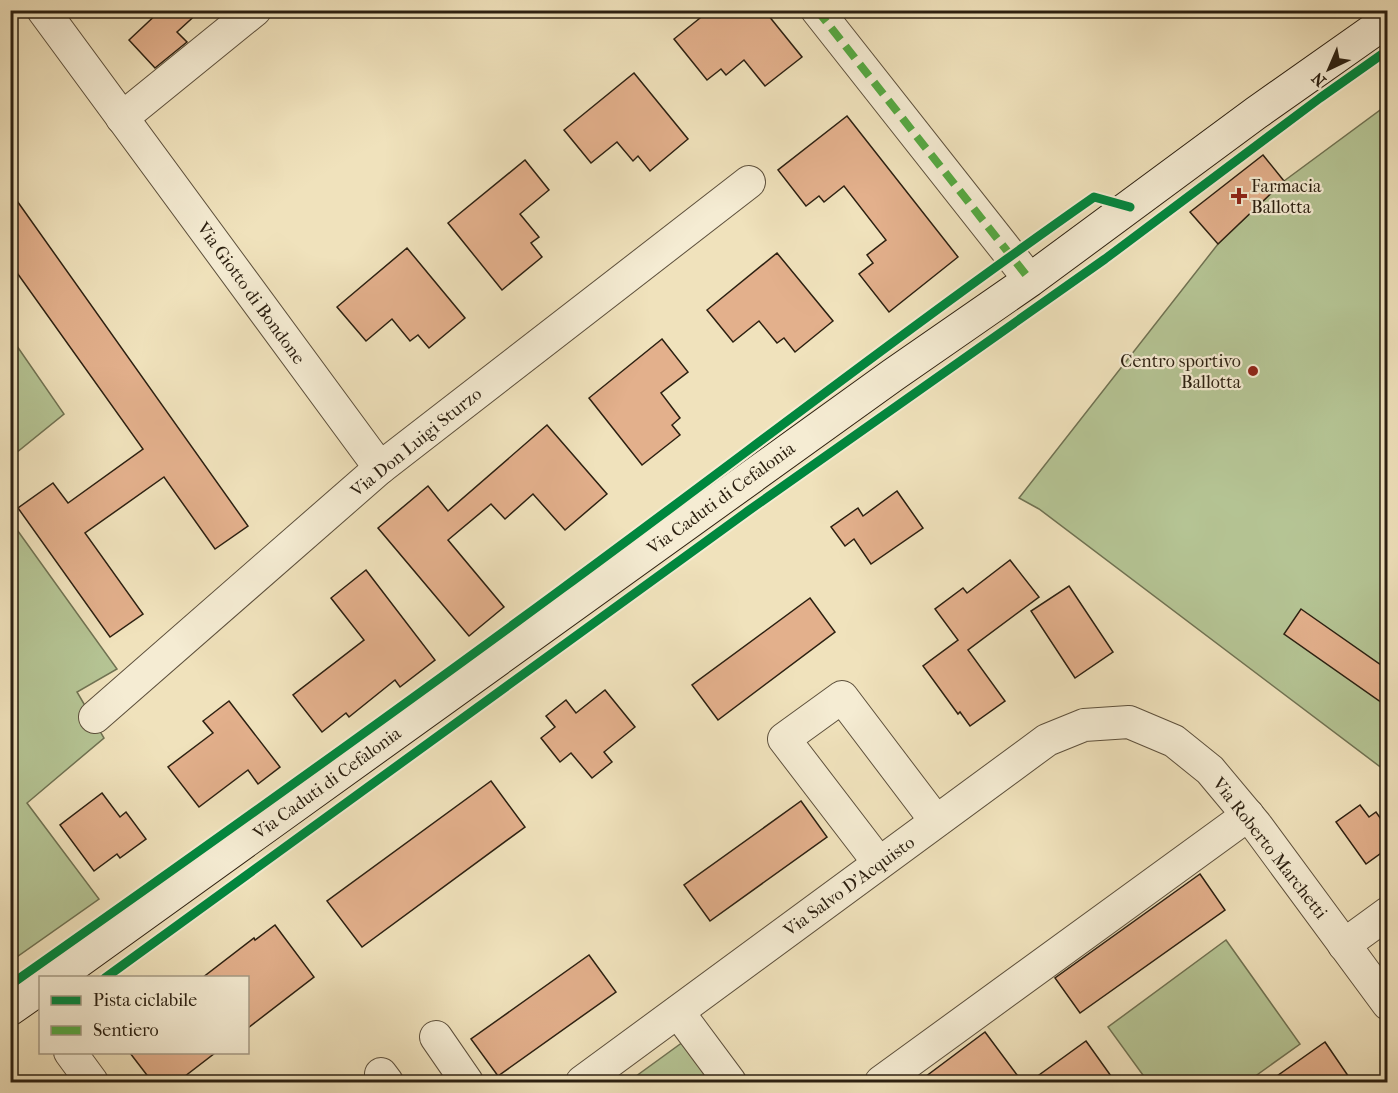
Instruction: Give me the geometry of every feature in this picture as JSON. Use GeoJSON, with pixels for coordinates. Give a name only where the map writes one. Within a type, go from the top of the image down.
{"type":"FeatureCollection","features":[{"type":"Feature","properties":{"kind":"street","name":"Via Giotto di Bondone"},"geometry":{"type":"LineString","coordinates":[[43,10],[380,468]]}},
{"type":"Feature","properties":{"kind":"street"},"geometry":{"type":"LineString","coordinates":[[122,118],[255,10]]}},
{"type":"Feature","properties":{"kind":"street"},"geometry":{"type":"LineString","coordinates":[[817,10],[1030,280]]}},
{"type":"Feature","properties":{"kind":"street","name":"Via Caduti di Cefalonia"},"geometry":{"type":"LineString","coordinates":[[58,976],[893,375],[1030,280],[1256,113],[1388,20]]}},
{"type":"Feature","properties":{"kind":"street","name":"Via Don Luigi Sturzo"},"geometry":{"type":"LineString","coordinates":[[95,717],[380,468],[749,182]]}},
{"type":"Feature","properties":{"kind":"street"},"geometry":{"type":"LineString","coordinates":[[879,864],[784,739],[842,697],[936,821]]}},
{"type":"Feature","properties":{"kind":"street","name":"Via Roberto Marchetti"},"geometry":{"type":"LineString","coordinates":[[1129,722],[1174,741],[1210,770],[1248,815],[1388,1004]]}},
{"type":"Feature","properties":{"kind":"street","name":"Via Salvo D'Acquisto"},"geometry":{"type":"LineString","coordinates":[[582,1083],[1047,740],[1084,725],[1129,722]]}},
{"type":"Feature","properties":{"kind":"street"},"geometry":{"type":"LineString","coordinates":[[881,1083],[1248,815]]}},
{"type":"Feature","properties":{"kind":"street"},"geometry":{"type":"LineString","coordinates":[[1344,945],[1388,913]]}},
{"type":"Feature","properties":{"kind":"street"},"geometry":{"type":"LineString","coordinates":[[678,1012],[730,1083]]}},
{"type":"Feature","properties":{"kind":"street"},"geometry":{"type":"LineString","coordinates":[[435,1037],[467,1083]]}},
{"type":"Feature","properties":{"kind":"street"},"geometry":{"type":"LineString","coordinates":[[71,1054],[92,1083]]}},
{"type":"Feature","properties":{"kind":"green space","name":"Centro sportivo Ballotta"},"geometry":{"type":"Polygon","coordinates":[[[1387,105],[1387,772],[1039,509],[1019,498],[1218,244],[1284,181],[1387,105]]]}},
{"type":"Feature","properties":{"kind":"green space"},"geometry":{"type":"Polygon","coordinates":[[[10,336],[64,414],[11,457],[10,457],[10,336]]]}},
{"type":"Feature","properties":{"kind":"green space"},"geometry":{"type":"Polygon","coordinates":[[[10,520],[117,669],[77,692],[104,738],[27,803],[99,899],[11,961],[10,520]]]}},
{"type":"Feature","properties":{"kind":"green space"},"geometry":{"type":"Polygon","coordinates":[[[1226,940],[1300,1044],[1247,1082],[1148,1082],[1108,1027],[1226,940]]]}},
{"type":"Feature","properties":{"kind":"green space"},"geometry":{"type":"Polygon","coordinates":[[[683,1042],[713,1082],[628,1082],[683,1042]]]}},
{"type":"Feature","properties":{"kind":"building"},"geometry":{"type":"Polygon","coordinates":[[[161,10],[201,10],[177,32],[187,42],[155,68],[129,40],[161,10]]]}},
{"type":"Feature","properties":{"kind":"building"},"geometry":{"type":"Polygon","coordinates":[[[710,10],[764,10],[802,57],[765,86],[744,60],[726,75],[721,69],[707,80],[674,39],[710,10]]]}},
{"type":"Feature","properties":{"kind":"building"},"geometry":{"type":"Polygon","coordinates":[[[634,73],[688,139],[650,171],[638,156],[633,161],[617,142],[591,163],[564,130],[634,73]]]}},
{"type":"Feature","properties":{"kind":"building"},"geometry":{"type":"Polygon","coordinates":[[[847,116],[958,257],[889,312],[859,274],[873,263],[867,255],[886,240],[844,186],[824,202],[819,196],[806,206],[778,170],[847,116]]]}},
{"type":"Feature","properties":{"kind":"building","name":"Farmacia Ballotta"},"geometry":{"type":"Polygon","coordinates":[[[1263,155],[1284,181],[1218,244],[1190,212],[1263,155]]]}},
{"type":"Feature","properties":{"kind":"building"},"geometry":{"type":"Polygon","coordinates":[[[525,160],[549,190],[520,214],[539,237],[531,243],[542,257],[502,290],[448,223],[525,160]]]}},
{"type":"Feature","properties":{"kind":"building"},"geometry":{"type":"Polygon","coordinates":[[[10,191],[248,526],[215,549],[164,477],[85,533],[143,614],[110,637],[18,508],[53,483],[68,503],[143,449],[10,263],[10,191]]]}},
{"type":"Feature","properties":{"kind":"building"},"geometry":{"type":"Polygon","coordinates":[[[407,248],[465,318],[429,348],[418,335],[410,341],[392,319],[366,341],[337,307],[407,248]]]}},
{"type":"Feature","properties":{"kind":"building"},"geometry":{"type":"Polygon","coordinates":[[[777,253],[833,321],[795,352],[784,338],[777,343],[759,321],[733,342],[707,310],[777,253]]]}},
{"type":"Feature","properties":{"kind":"building"},"geometry":{"type":"Polygon","coordinates":[[[662,339],[688,372],[661,393],[680,418],[672,425],[680,435],[642,465],[589,398],[662,339]]]}},
{"type":"Feature","properties":{"kind":"building"},"geometry":{"type":"Polygon","coordinates":[[[547,425],[607,494],[565,530],[533,494],[505,519],[491,504],[448,540],[504,607],[469,636],[378,528],[428,486],[448,511],[547,425]]]}},
{"type":"Feature","properties":{"kind":"building"},"geometry":{"type":"Polygon","coordinates":[[[897,491],[923,528],[871,564],[854,539],[845,546],[831,527],[858,508],[863,516],[897,491]]]}},
{"type":"Feature","properties":{"kind":"building"},"geometry":{"type":"Polygon","coordinates":[[[1010,560],[1039,597],[968,650],[1005,701],[970,726],[960,712],[958,714],[923,666],[958,640],[935,609],[963,588],[967,593],[1010,560]]]}},
{"type":"Feature","properties":{"kind":"building"},"geometry":{"type":"Polygon","coordinates":[[[366,570],[435,660],[400,687],[395,680],[349,717],[346,713],[322,732],[293,695],[364,640],[331,598],[366,570]]]}},
{"type":"Feature","properties":{"kind":"building"},"geometry":{"type":"Polygon","coordinates":[[[1069,586],[1113,652],[1075,678],[1031,611],[1069,586]]]}},
{"type":"Feature","properties":{"kind":"building"},"geometry":{"type":"Polygon","coordinates":[[[810,598],[835,632],[718,720],[692,685],[810,598]]]}},
{"type":"Feature","properties":{"kind":"building"},"geometry":{"type":"Polygon","coordinates":[[[1301,609],[1388,670],[1388,707],[1284,634],[1301,609]]]}},
{"type":"Feature","properties":{"kind":"building"},"geometry":{"type":"Polygon","coordinates":[[[605,690],[635,727],[604,752],[612,762],[592,778],[571,753],[560,762],[541,738],[555,727],[546,716],[566,700],[576,713],[605,690]]]}},
{"type":"Feature","properties":{"kind":"building"},"geometry":{"type":"Polygon","coordinates":[[[229,701],[280,767],[258,784],[248,770],[199,807],[168,767],[213,733],[203,721],[229,701]]]}},
{"type":"Feature","properties":{"kind":"building"},"geometry":{"type":"Polygon","coordinates":[[[491,781],[525,827],[362,947],[327,901],[491,781]]]}},
{"type":"Feature","properties":{"kind":"building"},"geometry":{"type":"Polygon","coordinates":[[[102,793],[120,817],[126,812],[146,839],[120,858],[117,854],[94,871],[60,825],[102,793]]]}},
{"type":"Feature","properties":{"kind":"building"},"geometry":{"type":"Polygon","coordinates":[[[801,801],[827,837],[710,921],[684,885],[801,801]]]}},
{"type":"Feature","properties":{"kind":"building"},"geometry":{"type":"Polygon","coordinates":[[[1360,805],[1369,817],[1376,812],[1388,829],[1388,848],[1366,864],[1336,822],[1360,805]]]}},
{"type":"Feature","properties":{"kind":"building"},"geometry":{"type":"Polygon","coordinates":[[[1200,874],[1225,910],[1080,1013],[1055,978],[1200,874]]]}},
{"type":"Feature","properties":{"kind":"building"},"geometry":{"type":"Polygon","coordinates":[[[275,925],[314,977],[249,1027],[249,976],[205,976],[254,938],[255,940],[275,925]]]}},
{"type":"Feature","properties":{"kind":"building"},"geometry":{"type":"Polygon","coordinates":[[[589,955],[616,992],[498,1076],[471,1039],[589,955]]]}},
{"type":"Feature","properties":{"kind":"building"},"geometry":{"type":"Polygon","coordinates":[[[985,1032],[1023,1083],[917,1083],[985,1032]]]}},
{"type":"Feature","properties":{"kind":"building"},"geometry":{"type":"Polygon","coordinates":[[[1086,1041],[1116,1083],[1028,1083],[1086,1041]]]}},
{"type":"Feature","properties":{"kind":"building"},"geometry":{"type":"Polygon","coordinates":[[[1325,1042],[1353,1083],[1267,1083],[1325,1042]]]}},
{"type":"Feature","properties":{"kind":"building"},"geometry":{"type":"Polygon","coordinates":[[[131,1054],[214,1054],[176,1083],[153,1083],[131,1054]]]}},
{"type":"Feature","properties":{"kind":"marked path"},"geometry":{"type":"LineString","coordinates":[[817,10],[1030,280]]}},
{"type":"Feature","properties":{"kind":"cycle path"},"geometry":{"type":"LineString","coordinates":[[108,976],[748,511],[1105,259],[1388,50]]}},
{"type":"Feature","properties":{"kind":"cycle path"},"geometry":{"type":"LineString","coordinates":[[10,985],[426,689],[894,342],[1094,197],[1130,207]]}},
{"type":"Feature","properties":{"kind":"place","name":"Farmacia Ballotta"},"geometry":{"type":"Point","coordinates":[1239,196]}},
{"type":"Feature","properties":{"kind":"place","name":"Centro sportivo Ballotta"},"geometry":{"type":"Point","coordinates":[1253,371]}}]}
